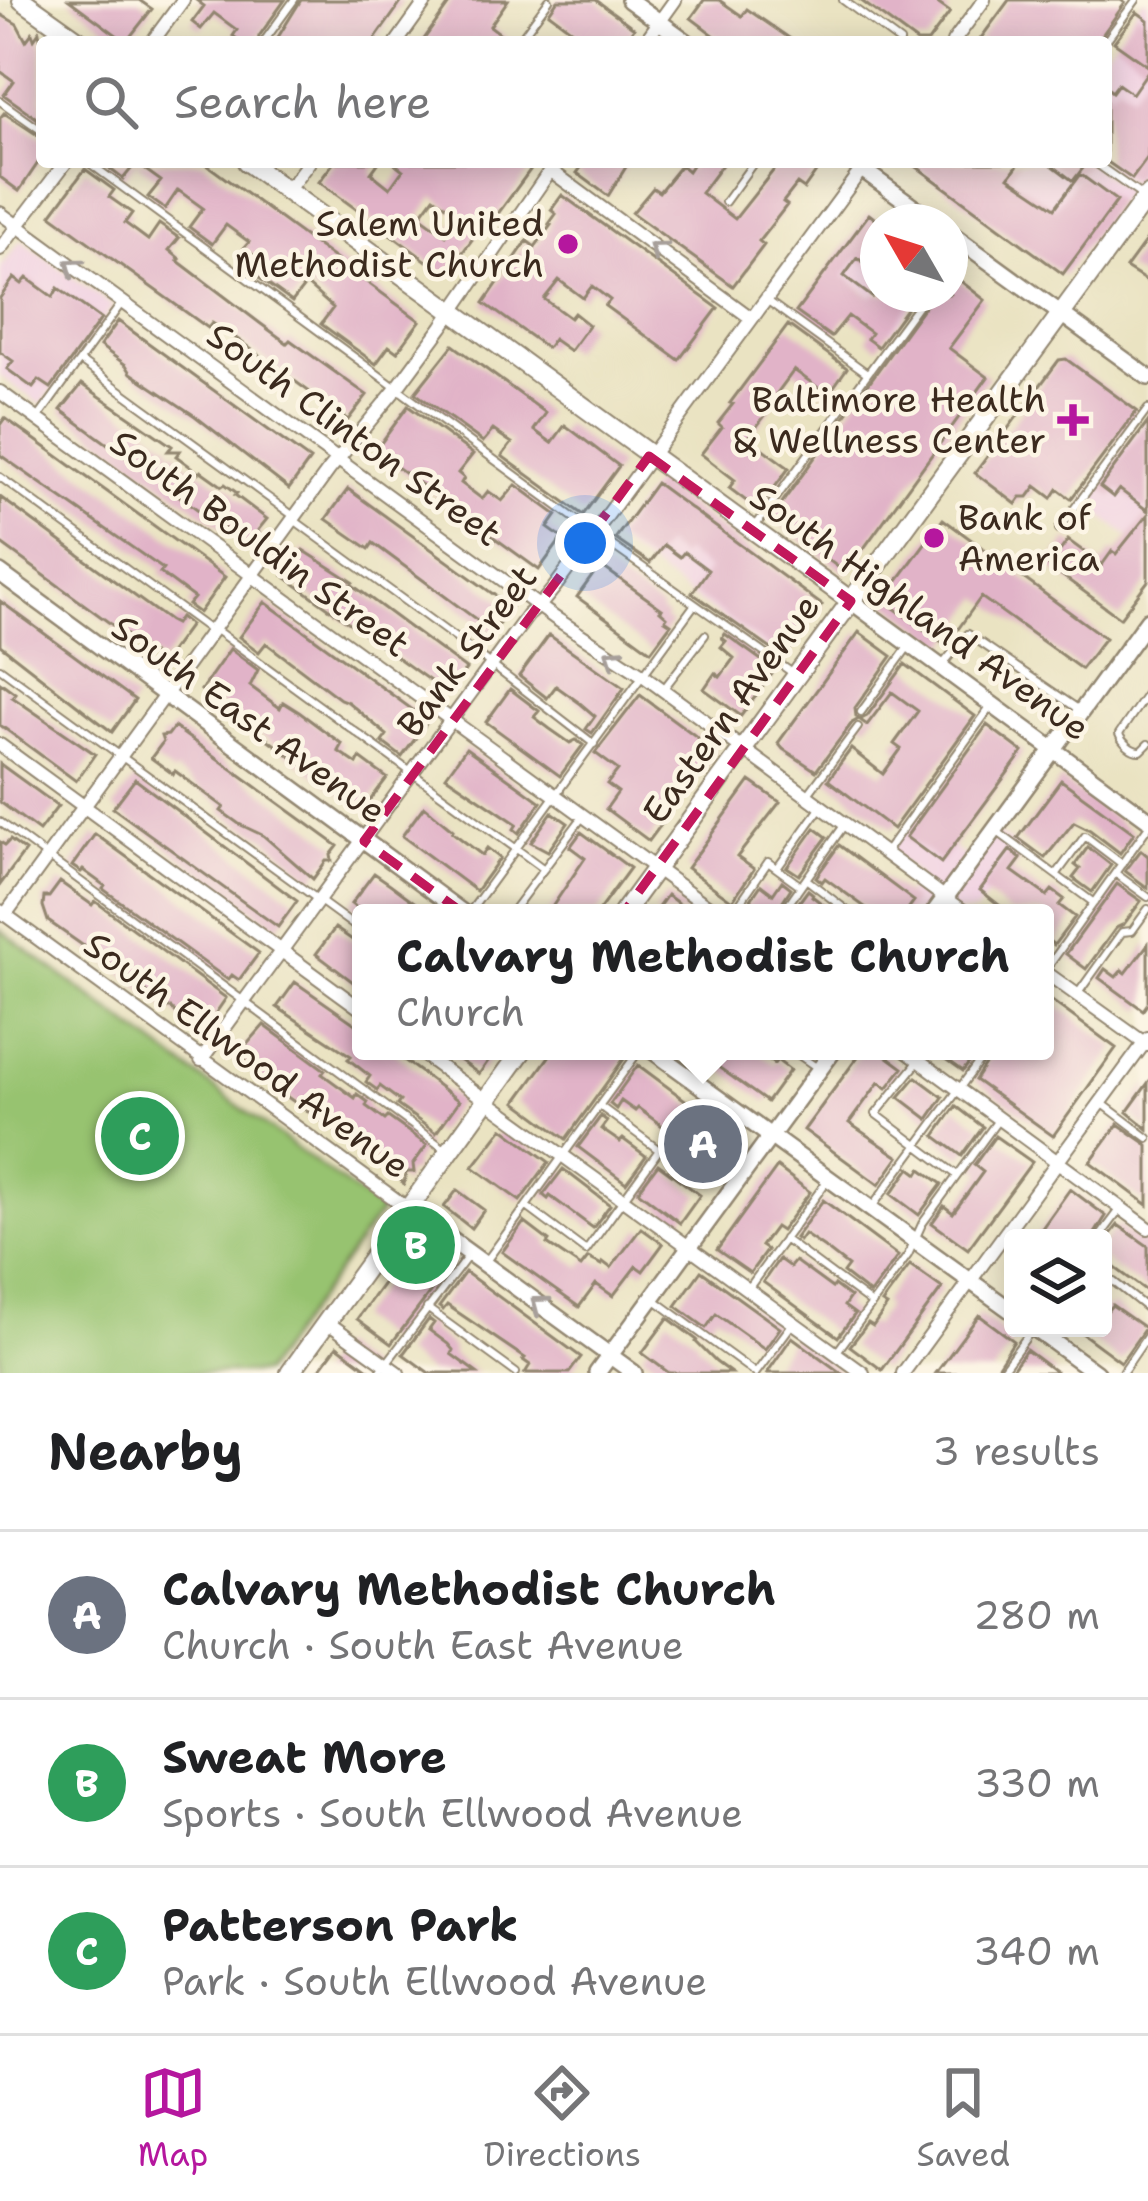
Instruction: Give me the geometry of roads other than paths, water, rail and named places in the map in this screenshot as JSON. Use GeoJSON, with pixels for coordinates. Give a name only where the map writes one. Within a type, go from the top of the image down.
{"type":"FeatureCollection","features":[{"type":"Feature","properties":{"kind":"main road"},"geometry":{"type":"LineString","coordinates":[[22,0],[73,36]]}},
{"type":"Feature","properties":{"kind":"main road","name":"South Highland Avenue"},"geometry":{"type":"LineString","coordinates":[[255,168],[851,601]]}},
{"type":"Feature","properties":{"kind":"main road","name":"Eastern Avenue"},"geometry":{"type":"LineString","coordinates":[[630,904],[1147,198]]}},
{"type":"Feature","properties":{"kind":"main road"},"geometry":{"type":"LineString","coordinates":[[290,1373],[516,1060]]}},
{"type":"Feature","properties":{"kind":"street"},"geometry":{"type":"LineString","coordinates":[[156,36],[183,0]]}},
{"type":"Feature","properties":{"kind":"street"},"geometry":{"type":"LineString","coordinates":[[401,36],[427,0]]}},
{"type":"Feature","properties":{"kind":"street"},"geometry":{"type":"LineString","coordinates":[[629,0],[679,36]]}},
{"type":"Feature","properties":{"kind":"street"},"geometry":{"type":"LineString","coordinates":[[649,36],[676,0]]}},
{"type":"Feature","properties":{"kind":"street"},"geometry":{"type":"LineString","coordinates":[[957,36],[984,0]]}},
{"type":"Feature","properties":{"kind":"street"},"geometry":{"type":"LineString","coordinates":[[0,249],[62,168]]}},
{"type":"Feature","properties":{"kind":"street"},"geometry":{"type":"LineString","coordinates":[[287,191],[304,168]]}},
{"type":"Feature","properties":{"kind":"street"},"geometry":{"type":"LineString","coordinates":[[3,913],[338,459],[397,388],[552,168]]}},
{"type":"Feature","properties":{"kind":"street"},"geometry":{"type":"LineString","coordinates":[[556,168],[751,318]]}},
{"type":"Feature","properties":{"kind":"street","name":"Bank Street"},"geometry":{"type":"LineString","coordinates":[[201,1060],[857,168]]}},
{"type":"Feature","properties":{"kind":"street"},"geometry":{"type":"LineString","coordinates":[[865,168],[912,204]]}},
{"type":"Feature","properties":{"kind":"street","name":"South Clinton Street"},"geometry":{"type":"LineString","coordinates":[[0,213],[954,904]]}},
{"type":"Feature","properties":{"kind":"street"},"geometry":{"type":"LineString","coordinates":[[968,246],[1148,377]]}},
{"type":"Feature","properties":{"kind":"street","name":"South Bouldin Street"},"geometry":{"type":"LineString","coordinates":[[0,392],[705,904]]}},
{"type":"Feature","properties":{"kind":"street","name":"South East Avenue"},"geometry":{"type":"LineString","coordinates":[[0,573],[453,904]]}},
{"type":"Feature","properties":{"kind":"street","name":"South Highland Avenue"},"geometry":{"type":"LineString","coordinates":[[851,601],[1148,823]]}},
{"type":"Feature","properties":{"kind":"street"},"geometry":{"type":"LineString","coordinates":[[940,904],[1148,620]]}},
{"type":"Feature","properties":{"kind":"street"},"geometry":{"type":"LineString","coordinates":[[0,746],[352,1003]]}},
{"type":"Feature","properties":{"kind":"street","name":"South Ellwood Avenue"},"geometry":{"type":"LineString","coordinates":[[3,913],[634,1373]]}},
{"type":"Feature","properties":{"kind":"street"},"geometry":{"type":"LineString","coordinates":[[903,1373],[1147,1042],[1054,978]]}},
{"type":"Feature","properties":{"kind":"street"},"geometry":{"type":"LineString","coordinates":[[430,1060],[863,1373]]}},
{"type":"Feature","properties":{"kind":"street"},"geometry":{"type":"LineString","coordinates":[[665,1060],[1004,1306]]}},
{"type":"Feature","properties":{"kind":"street"},"geometry":{"type":"LineString","coordinates":[[597,1373],[826,1060]]}},
{"type":"Feature","properties":{"kind":"street"},"geometry":{"type":"LineString","coordinates":[[927,1060],[959,1090],[1148,1228]]}},
{"type":"Feature","properties":{"kind":"street"},"geometry":{"type":"LineString","coordinates":[[327,1322],[382,1368],[398,1373]]}},
{"type":"Feature","properties":{"kind":"street"},"geometry":{"type":"LineString","coordinates":[[1046,1337],[1096,1373]]}},
{"type":"Feature","properties":{"kind":"lane"},"geometry":{"type":"LineString","coordinates":[[268,36],[294,0]]}},
{"type":"Feature","properties":{"kind":"lane"},"geometry":{"type":"LineString","coordinates":[[522,36],[549,0]]}},
{"type":"Feature","properties":{"kind":"lane"},"geometry":{"type":"LineString","coordinates":[[843,0],[892,36]]}},
{"type":"Feature","properties":{"kind":"lane"},"geometry":{"type":"LineString","coordinates":[[1109,36],[1136,0]]}},
{"type":"Feature","properties":{"kind":"lane"},"geometry":{"type":"LineString","coordinates":[[0,100],[36,127]]}},
{"type":"Feature","properties":{"kind":"lane"},"geometry":{"type":"LineString","coordinates":[[96,168],[796,676]]}},
{"type":"Feature","properties":{"kind":"lane"},"geometry":{"type":"LineString","coordinates":[[725,202],[750,168]]}},
{"type":"Feature","properties":{"kind":"lane"},"geometry":{"type":"LineString","coordinates":[[1103,168],[1147,198]]}},
{"type":"Feature","properties":{"kind":"lane"},"geometry":{"type":"LineString","coordinates":[[765,299],[867,373]]}},
{"type":"Feature","properties":{"kind":"lane"},"geometry":{"type":"LineString","coordinates":[[38,418],[122,302]]}},
{"type":"Feature","properties":{"kind":"lane"},"geometry":{"type":"LineString","coordinates":[[752,531],[913,312]]}},
{"type":"Feature","properties":{"kind":"lane"},"geometry":{"type":"LineString","coordinates":[[80,361],[594,744]]}},
{"type":"Feature","properties":{"kind":"lane"},"geometry":{"type":"LineString","coordinates":[[1059,530],[1148,409]]}},
{"type":"Feature","properties":{"kind":"lane"},"geometry":{"type":"LineString","coordinates":[[0,477],[544,869]]}},
{"type":"Feature","properties":{"kind":"lane"},"geometry":{"type":"LineString","coordinates":[[473,904],[695,604]]}},
{"type":"Feature","properties":{"kind":"lane"},"geometry":{"type":"LineString","coordinates":[[662,690],[705,634]]}},
{"type":"Feature","properties":{"kind":"lane"},"geometry":{"type":"LineString","coordinates":[[940,667],[968,634],[1081,712]]}},
{"type":"Feature","properties":{"kind":"lane"},"geometry":{"type":"LineString","coordinates":[[861,712],[910,644]]}},
{"type":"Feature","properties":{"kind":"lane"},"geometry":{"type":"LineString","coordinates":[[0,668],[352,924]]}},
{"type":"Feature","properties":{"kind":"lane"},"geometry":{"type":"LineString","coordinates":[[1148,692],[1119,734],[1136,752],[1148,744]]}},
{"type":"Feature","properties":{"kind":"lane"},"geometry":{"type":"LineString","coordinates":[[886,854],[992,705]]}},
{"type":"Feature","properties":{"kind":"lane"},"geometry":{"type":"LineString","coordinates":[[807,796],[857,727]]}},
{"type":"Feature","properties":{"kind":"lane"},"geometry":{"type":"LineString","coordinates":[[777,868],[821,807]]}},
{"type":"Feature","properties":{"kind":"lane"},"geometry":{"type":"LineString","coordinates":[[518,904],[584,815]]}},
{"type":"Feature","properties":{"kind":"lane"},"geometry":{"type":"LineString","coordinates":[[0,823],[449,1152]]}},
{"type":"Feature","properties":{"kind":"lane"},"geometry":{"type":"LineString","coordinates":[[1054,959],[1148,823]]}},
{"type":"Feature","properties":{"kind":"lane"},"geometry":{"type":"LineString","coordinates":[[788,904],[845,824]]}},
{"type":"Feature","properties":{"kind":"lane"},"geometry":{"type":"LineString","coordinates":[[994,830],[1094,903]]}},
{"type":"Feature","properties":{"kind":"lane"},"geometry":{"type":"LineString","coordinates":[[1056,875],[1085,836],[1122,864]]}},
{"type":"Feature","properties":{"kind":"lane"},"geometry":{"type":"LineString","coordinates":[[739,904],[768,862],[838,904]]}},
{"type":"Feature","properties":{"kind":"lane"},"geometry":{"type":"LineString","coordinates":[[1115,873],[1148,897]]}},
{"type":"Feature","properties":{"kind":"lane"},"geometry":{"type":"LineString","coordinates":[[1077,995],[1122,932],[1132,931],[1148,908]]}},
{"type":"Feature","properties":{"kind":"lane"},"geometry":{"type":"LineString","coordinates":[[382,1368],[427,1307],[527,1207],[633,1060]]}},
{"type":"Feature","properties":{"kind":"lane"},"geometry":{"type":"LineString","coordinates":[[806,1060],[819,1069]]}},
{"type":"Feature","properties":{"kind":"lane"},"geometry":{"type":"LineString","coordinates":[[919,1060],[876,1114],[958,1175]]}},
{"type":"Feature","properties":{"kind":"lane"},"geometry":{"type":"LineString","coordinates":[[870,1209],[981,1060]]}},
{"type":"Feature","properties":{"kind":"lane"},"geometry":{"type":"LineString","coordinates":[[1101,1102],[1148,1138]]}},
{"type":"Feature","properties":{"kind":"lane"},"geometry":{"type":"LineString","coordinates":[[527,1207],[586,1251],[659,1150],[601,1107]]}},
{"type":"Feature","properties":{"kind":"lane"},"geometry":{"type":"LineString","coordinates":[[836,1353],[908,1255],[922,1223],[999,1119]]}},
{"type":"Feature","properties":{"kind":"lane"},"geometry":{"type":"LineString","coordinates":[[748,1289],[829,1179]]}},
{"type":"Feature","properties":{"kind":"lane"},"geometry":{"type":"LineString","coordinates":[[1105,1229],[1120,1208]]}},
{"type":"Feature","properties":{"kind":"lane"},"geometry":{"type":"LineString","coordinates":[[784,1239],[872,1304]]}},
{"type":"Feature","properties":{"kind":"lane"},"geometry":{"type":"LineString","coordinates":[[1114,1282],[1148,1309]]}},
{"type":"Feature","properties":{"kind":"lane"},"geometry":{"type":"LineString","coordinates":[[652,1298],[755,1373],[794,1322]]}},
{"type":"Feature","properties":{"kind":"lane"},"geometry":{"type":"LineString","coordinates":[[427,1307],[515,1373]]}},
{"type":"Feature","properties":{"kind":"lane"},"geometry":{"type":"LineString","coordinates":[[1122,1373],[1148,1335]]}},
{"type":"Feature","properties":{"kind":"lane"},"geometry":{"type":"LineString","coordinates":[[1000,1373],[1027,1337]]}},
{"type":"Feature","properties":{"kind":"place","name":"Salem United Methodist Church"},"geometry":{"type":"Point","coordinates":[568,244]}},
{"type":"Feature","properties":{"kind":"place","name":"Baltimore Health & Wellness Center"},"geometry":{"type":"Point","coordinates":[1073,420]}},
{"type":"Feature","properties":{"kind":"place","name":"Bank of America"},"geometry":{"type":"Point","coordinates":[934,538]}},
{"type":"Feature","properties":{"kind":"place","name":"Patterson Park"},"geometry":{"type":"Point","coordinates":[140,1136]}},
{"type":"Feature","properties":{"kind":"place","name":"Calvary Methodist Church"},"geometry":{"type":"Point","coordinates":[703,1144]}},
{"type":"Feature","properties":{"kind":"place","name":"Sweat More"},"geometry":{"type":"Point","coordinates":[416,1245]}}]}
